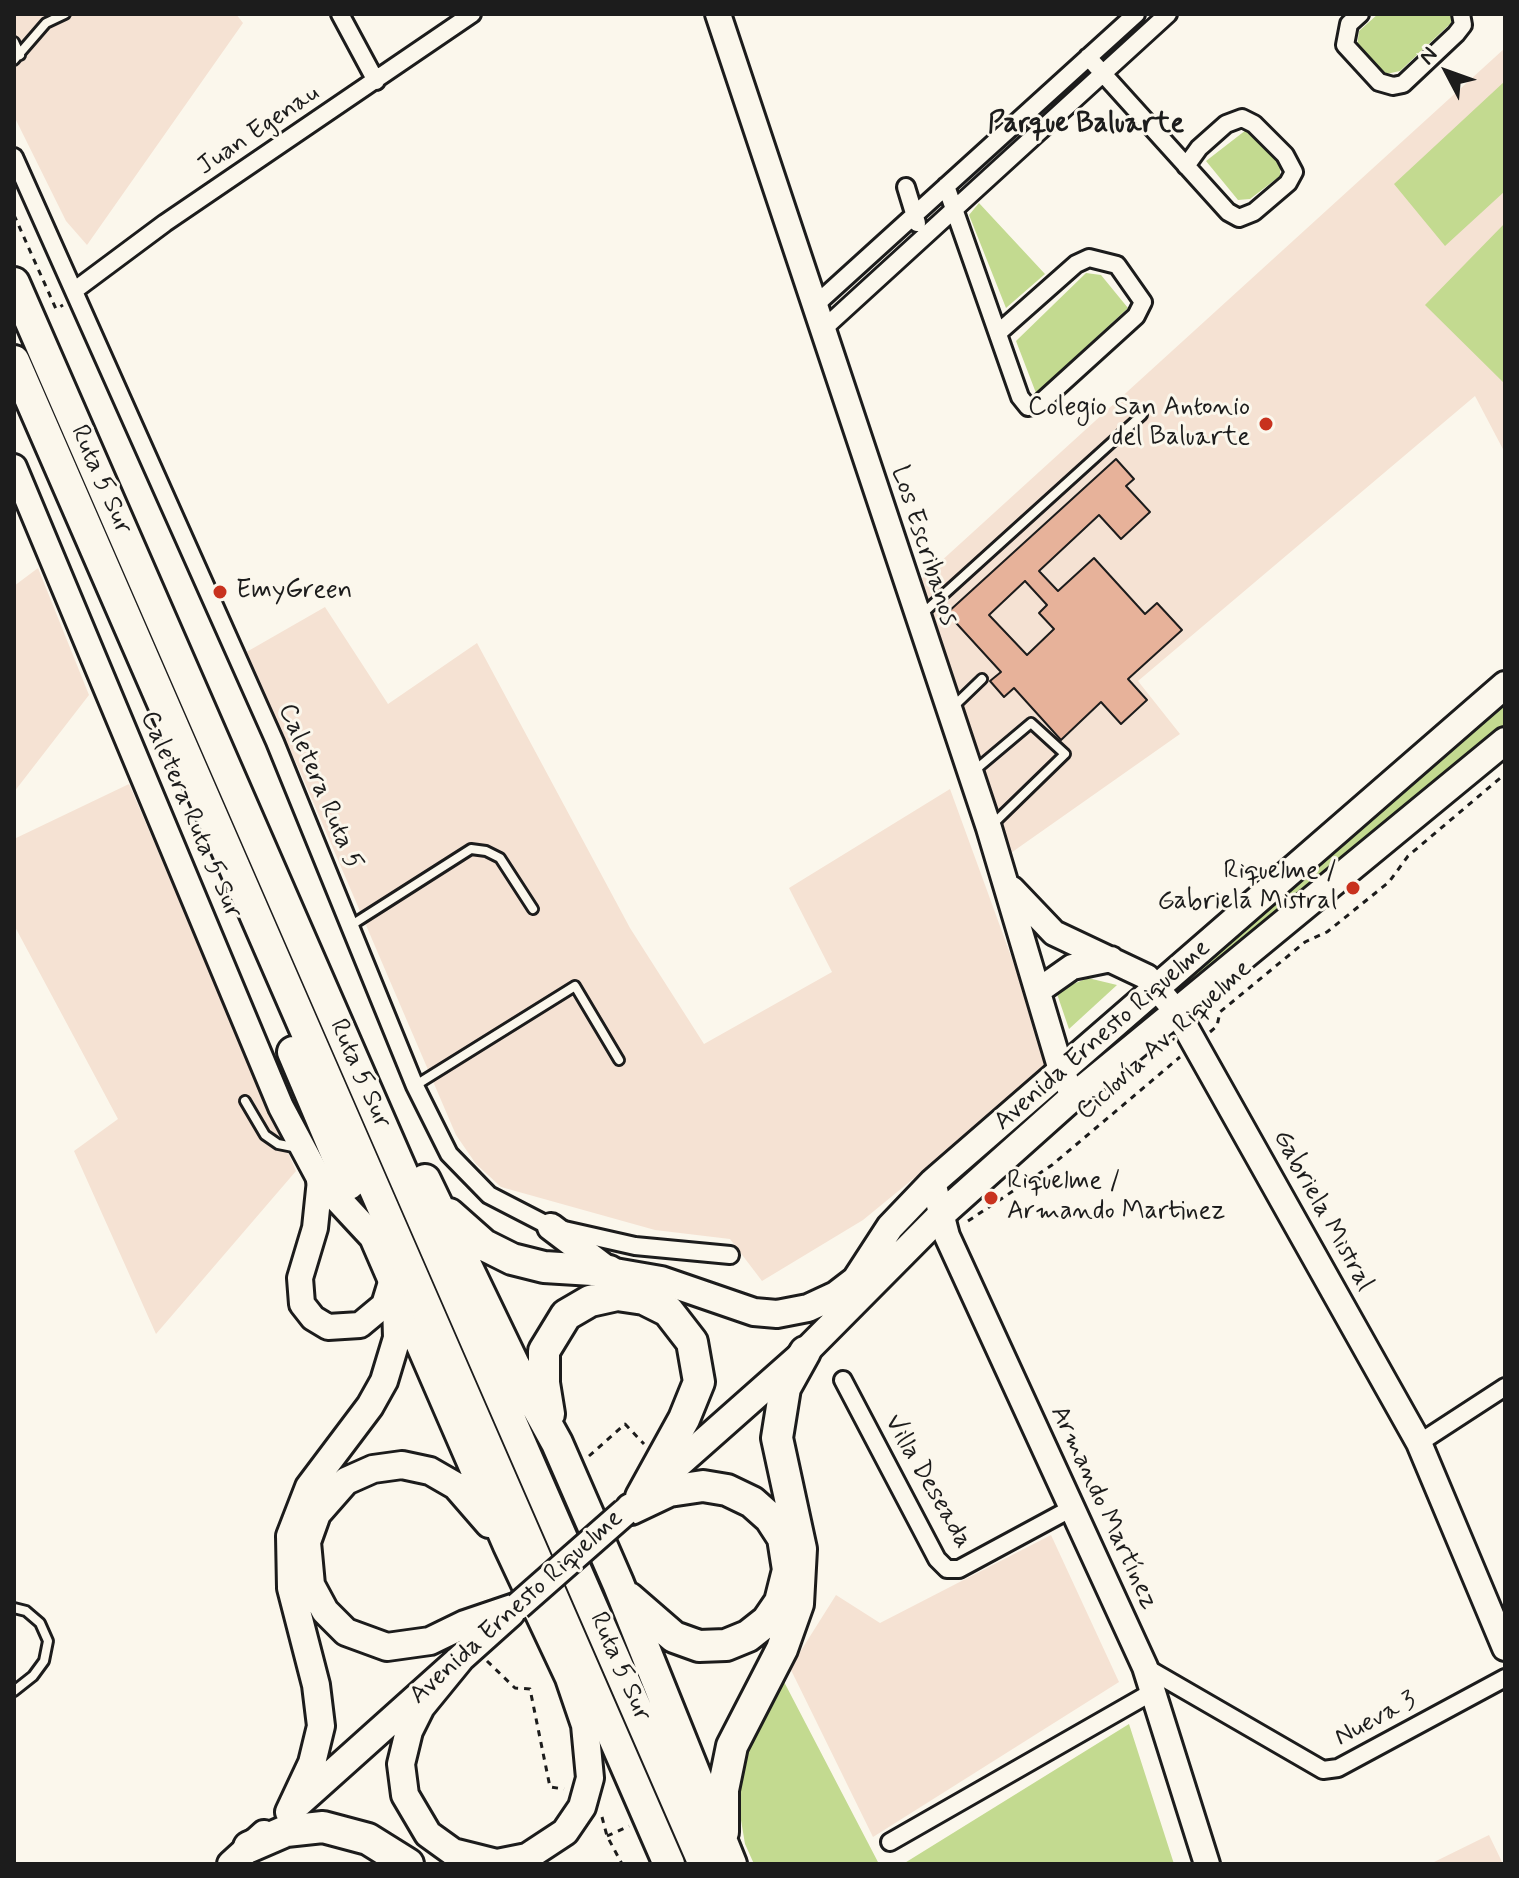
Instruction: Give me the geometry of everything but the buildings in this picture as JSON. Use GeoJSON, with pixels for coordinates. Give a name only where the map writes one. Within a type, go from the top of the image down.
{"type":"FeatureCollection","features":[{"type":"Feature","properties":{"kind":"highway","name":"Ruta 5 Sur"},"geometry":{"type":"LineString","coordinates":[[14,283],[368,1094],[719,1858]]}},
{"type":"Feature","properties":{"kind":"highway","name":"Ruta 5 Sur"},"geometry":{"type":"LineString","coordinates":[[14,361],[616,1755],[669,1864]]}},
{"type":"Feature","properties":{"kind":"highway"},"geometry":{"type":"LineString","coordinates":[[161,698],[207,833],[309,1094],[373,1237]]}},
{"type":"Feature","properties":{"kind":"highway"},"geometry":{"type":"LineString","coordinates":[[368,1094],[435,1197],[475,1281],[515,1379],[557,1443]]}},
{"type":"Feature","properties":{"kind":"highway"},"geometry":{"type":"LineString","coordinates":[[435,1197],[470,1235],[512,1259],[544,1267],[609,1271]]}},
{"type":"Feature","properties":{"kind":"highway"},"geometry":{"type":"LineString","coordinates":[[633,1504],[684,1419],[699,1382],[697,1355],[686,1330],[656,1304],[631,1296],[603,1297],[577,1307],[557,1326],[544,1351],[546,1403],[557,1443],[618,1583],[719,1858]]}},
{"type":"Feature","properties":{"kind":"highway"},"geometry":{"type":"LineString","coordinates":[[719,1858],[723,1790],[732,1746],[789,1634],[801,1586],[801,1549],[777,1438],[785,1388],[805,1352]]}},
{"type":"Feature","properties":{"kind":"highway"},"geometry":{"type":"LineString","coordinates":[[618,1583],[653,1622],[674,1637],[712,1647],[737,1642],[767,1621],[780,1602],[788,1570],[783,1538],[770,1518],[752,1502],[727,1490],[703,1486],[669,1491],[633,1504]]}},
{"type":"Feature","properties":{"kind":"highway"},"geometry":{"type":"LineString","coordinates":[[569,1678],[620,1830],[651,1864]]}},
{"type":"Feature","properties":{"kind":"highway"},"geometry":{"type":"LineString","coordinates":[[236,1860],[286,1831],[323,1827],[368,1839],[408,1864]]}},
{"type":"Feature","properties":{"kind":"main road","name":"Los Escribanos"},"geometry":{"type":"LineString","coordinates":[[718,14],[947,712],[989,828],[1061,1070],[1074,1096]]}},
{"type":"Feature","properties":{"kind":"main road","name":"Caletera Ruta 5 Sur"},"geometry":{"type":"LineString","coordinates":[[14,467],[301,1148],[320,1180]]}},
{"type":"Feature","properties":{"kind":"main road","name":"Avenida Ernesto Riquelme"},"geometry":{"type":"LineString","coordinates":[[805,1352],[862,1275],[890,1227],[933,1182],[1505,685]]}},
{"type":"Feature","properties":{"kind":"main road","name":"Avenida Ernesto Riquelme"},"geometry":{"type":"LineString","coordinates":[[236,1860],[944,1226],[1074,1096],[1505,741]]}},
{"type":"Feature","properties":{"kind":"main road","name":"Gabriela Mistral"},"geometry":{"type":"LineString","coordinates":[[1002,873],[1029,910],[1054,933],[1135,969],[1158,987],[1177,1012],[1419,1443],[1505,1648]]}},
{"type":"Feature","properties":{"kind":"main road"},"geometry":{"type":"LineString","coordinates":[[1038,991],[1072,967],[1113,959]]}},
{"type":"Feature","properties":{"kind":"main road"},"geometry":{"type":"LineString","coordinates":[[320,1180],[373,1237],[507,1546],[569,1678],[585,1725],[590,1762],[582,1807],[565,1832],[541,1851],[512,1861],[482,1862],[453,1852],[428,1834],[410,1809],[402,1780],[403,1749],[421,1707],[467,1652]]}},
{"type":"Feature","properties":{"kind":"main road"},"geometry":{"type":"LineString","coordinates":[[320,1180],[315,1228],[299,1287],[307,1312],[328,1327],[360,1325],[384,1305],[392,1279]]}},
{"type":"Feature","properties":{"kind":"main road","name":"Armando Martínez"},"geometry":{"type":"LineString","coordinates":[[933,1182],[944,1226],[1145,1667],[1207,1864]]}},
{"type":"Feature","properties":{"kind":"main road"},"geometry":{"type":"LineString","coordinates":[[551,1227],[609,1271],[661,1280],[743,1310],[777,1314],[822,1302],[862,1275]]}},
{"type":"Feature","properties":{"kind":"main road"},"geometry":{"type":"LineString","coordinates":[[289,1812],[312,1763],[321,1726],[316,1685],[291,1588],[290,1536],[309,1487],[384,1381],[392,1361],[398,1322],[392,1279]]}},
{"type":"Feature","properties":{"kind":"main road"},"geometry":{"type":"LineString","coordinates":[[507,1546],[468,1497],[444,1477],[416,1467],[387,1466],[359,1474],[325,1501],[307,1542],[308,1571],[317,1599],[334,1622],[359,1639],[387,1647],[430,1641],[465,1624],[518,1606]]}},
{"type":"Feature","properties":{"kind":"street"},"geometry":{"type":"LineString","coordinates":[[340,14],[376,81]]}},
{"type":"Feature","properties":{"kind":"street","name":"Juan Egenau"},"geometry":{"type":"LineString","coordinates":[[75,290],[165,223],[472,14]]}},
{"type":"Feature","properties":{"kind":"street"},"geometry":{"type":"LineString","coordinates":[[813,307],[1136,14]]}},
{"type":"Feature","properties":{"kind":"street"},"geometry":{"type":"LineString","coordinates":[[821,331],[1168,14]]}},
{"type":"Feature","properties":{"kind":"street"},"geometry":{"type":"LineString","coordinates":[[1360,14],[1349,24],[1345,45],[1379,82],[1393,86],[1403,84],[1456,34],[1463,25],[1461,14]]}},
{"type":"Feature","properties":{"kind":"street"},"geometry":{"type":"LineString","coordinates":[[1088,57],[1186,166],[1228,212],[1239,218],[1254,212],[1288,183],[1294,172],[1285,155],[1254,124],[1242,118],[1226,124],[1199,148],[1186,166]]}},
{"type":"Feature","properties":{"kind":"street","name":"Caletera Ruta 5"},"geometry":{"type":"LineString","coordinates":[[14,157],[275,742],[415,1086],[439,1137],[460,1169],[503,1204],[551,1227],[635,1246],[730,1255]]}},
{"type":"Feature","properties":{"kind":"street"},"geometry":{"type":"LineString","coordinates":[[946,186],[1020,397],[1028,407],[1038,405],[1136,316],[1143,302],[1117,265],[1089,258],[1076,264],[998,333]]}},
{"type":"Feature","properties":{"kind":"street"},"geometry":{"type":"LineString","coordinates":[[906,187],[922,239]]}},
{"type":"Feature","properties":{"kind":"street","name":"Villa Deseada"},"geometry":{"type":"LineString","coordinates":[[843,1380],[937,1559],[947,1569],[959,1569],[1072,1508]]}},
{"type":"Feature","properties":{"kind":"street"},"geometry":{"type":"LineString","coordinates":[[1419,1443],[1505,1387]]}},
{"type":"Feature","properties":{"kind":"street","name":"Nueva 3"},"geometry":{"type":"LineString","coordinates":[[1145,1667],[1323,1770],[1338,1768],[1505,1678]]}},
{"type":"Feature","properties":{"kind":"street"},"geometry":{"type":"LineString","coordinates":[[890,1842],[1154,1691]]}},
{"type":"Feature","properties":{"kind":"lane"},"geometry":{"type":"LineString","coordinates":[[17,58],[46,23],[65,14]]}},
{"type":"Feature","properties":{"kind":"lane"},"geometry":{"type":"LineString","coordinates":[[14,42],[17,58]]}},
{"type":"Feature","properties":{"kind":"lane"},"geometry":{"type":"LineString","coordinates":[[918,618],[1142,415]]}},
{"type":"Feature","properties":{"kind":"lane"},"geometry":{"type":"LineString","coordinates":[[947,712],[982,679]]}},
{"type":"Feature","properties":{"kind":"lane"},"geometry":{"type":"LineString","coordinates":[[971,775],[1031,723],[1065,754],[989,828]]}},
{"type":"Feature","properties":{"kind":"lane"},"geometry":{"type":"LineString","coordinates":[[350,926],[471,849],[486,851],[500,858],[533,909]]}},
{"type":"Feature","properties":{"kind":"lane"},"geometry":{"type":"LineString","coordinates":[[415,1086],[575,986],[619,1060]]}},
{"type":"Feature","properties":{"kind":"lane"},"geometry":{"type":"LineString","coordinates":[[245,1101],[271,1140],[301,1148]]}},
{"type":"Feature","properties":{"kind":"lane"},"geometry":{"type":"LineString","coordinates":[[14,1608],[26,1611],[40,1623],[48,1641],[44,1661],[33,1676],[14,1691]]}},
{"type":"Feature","properties":{"kind":"path"},"geometry":{"type":"LineString","coordinates":[[14,215],[56,309]]}},
{"type":"Feature","properties":{"kind":"path","name":"Ciclovía Av. Riquelme"},"geometry":{"type":"LineString","coordinates":[[944,1226],[1052,1165],[1217,1026],[1220,1012],[1305,942],[1327,932],[1389,882],[1408,856],[1505,774]]}},
{"type":"Feature","properties":{"kind":"path"},"geometry":{"type":"LineString","coordinates":[[467,1652],[515,1688]]}},
{"type":"Feature","properties":{"kind":"shaded area"},"geometry":{"type":"Polygon","coordinates":[[[14,14],[236,14],[243,23],[87,245],[66,221],[14,116],[14,14]]]}},
{"type":"Feature","properties":{"kind":"shaded area","name":"Colegio San Antonio del Baluarte"},"geometry":{"type":"Polygon","coordinates":[[[1505,48],[1505,453],[1475,396],[1138,681],[1180,734],[1008,855],[917,583],[1505,48]]]}},
{"type":"Feature","properties":{"kind":"shaded area"},"geometry":{"type":"Polygon","coordinates":[[[38,568],[89,695],[14,792],[14,586],[38,568]]]}},
{"type":"Feature","properties":{"kind":"shaded area"},"geometry":{"type":"Polygon","coordinates":[[[325,607],[388,704],[477,643],[630,928],[704,1044],[832,972],[789,888],[950,789],[1051,1066],[863,1220],[762,1281],[730,1239],[655,1230],[501,1187],[476,1164],[456,1135],[299,769],[243,654],[325,607]]]}},
{"type":"Feature","properties":{"kind":"shaded area"},"geometry":{"type":"Polygon","coordinates":[[[129,784],[296,1171],[156,1334],[74,1151],[118,1119],[14,925],[14,839],[129,784]]]}},
{"type":"Feature","properties":{"kind":"shaded area"},"geometry":{"type":"Polygon","coordinates":[[[1051,1535],[1119,1682],[873,1837],[790,1668],[836,1595],[880,1623],[1051,1535]]]}},
{"type":"Feature","properties":{"kind":"shaded area"},"geometry":{"type":"Polygon","coordinates":[[[1489,1835],[1503,1864],[1430,1864],[1489,1835]]]}},
{"type":"Feature","properties":{"kind":"green space"},"geometry":{"type":"Polygon","coordinates":[[[1378,14],[1452,14],[1451,23],[1400,71],[1382,75],[1357,47],[1359,31],[1378,14]]]}},
{"type":"Feature","properties":{"kind":"green space"},"geometry":{"type":"Polygon","coordinates":[[[1505,81],[1505,191],[1445,246],[1394,184],[1505,81]]]}},
{"type":"Feature","properties":{"kind":"green space"},"geometry":{"type":"Polygon","coordinates":[[[1246,130],[1280,163],[1280,176],[1250,199],[1238,200],[1206,161],[1246,130]]]}},
{"type":"Feature","properties":{"kind":"green space"},"geometry":{"type":"Polygon","coordinates":[[[979,203],[1045,274],[1006,308],[969,215],[979,203]]]}},
{"type":"Feature","properties":{"kind":"green space"},"geometry":{"type":"Polygon","coordinates":[[[1505,223],[1505,384],[1425,305],[1505,223]]]}},
{"type":"Feature","properties":{"kind":"green space"},"geometry":{"type":"Polygon","coordinates":[[[1086,273],[1101,275],[1128,308],[1036,393],[1016,341],[1086,273]]]}},
{"type":"Feature","properties":{"kind":"green space"},"geometry":{"type":"Polygon","coordinates":[[[1505,694],[1505,725],[1404,813],[1178,999],[1171,990],[1505,694]]]}},
{"type":"Feature","properties":{"kind":"green space"},"geometry":{"type":"Polygon","coordinates":[[[1088,978],[1117,985],[1069,1029],[1056,991],[1088,978]]]}},
{"type":"Feature","properties":{"kind":"green space"},"geometry":{"type":"Polygon","coordinates":[[[781,1676],[879,1864],[754,1864],[745,1844],[738,1802],[748,1743],[781,1676]]]}},
{"type":"Feature","properties":{"kind":"green space"},"geometry":{"type":"Polygon","coordinates":[[[1129,1724],[1174,1864],[903,1864],[1129,1724]]]}},
{"type":"Feature","properties":{"kind":"place","name":"Colegio San Antonio del Baluarte"},"geometry":{"type":"Point","coordinates":[1266,424]}},
{"type":"Feature","properties":{"kind":"place","name":"EmyGreen"},"geometry":{"type":"Point","coordinates":[220,592]}},
{"type":"Feature","properties":{"kind":"place","name":"Riquelme / Gabriela Mistral"},"geometry":{"type":"Point","coordinates":[1353,888]}},
{"type":"Feature","properties":{"kind":"place","name":"Riquelme / Armando Martinez"},"geometry":{"type":"Point","coordinates":[991,1198]}},
{"type":"Feature","properties":{"kind":"district","name":"Parque Baluarte"},"geometry":{"type":"Point","coordinates":[1086,125]}}]}
